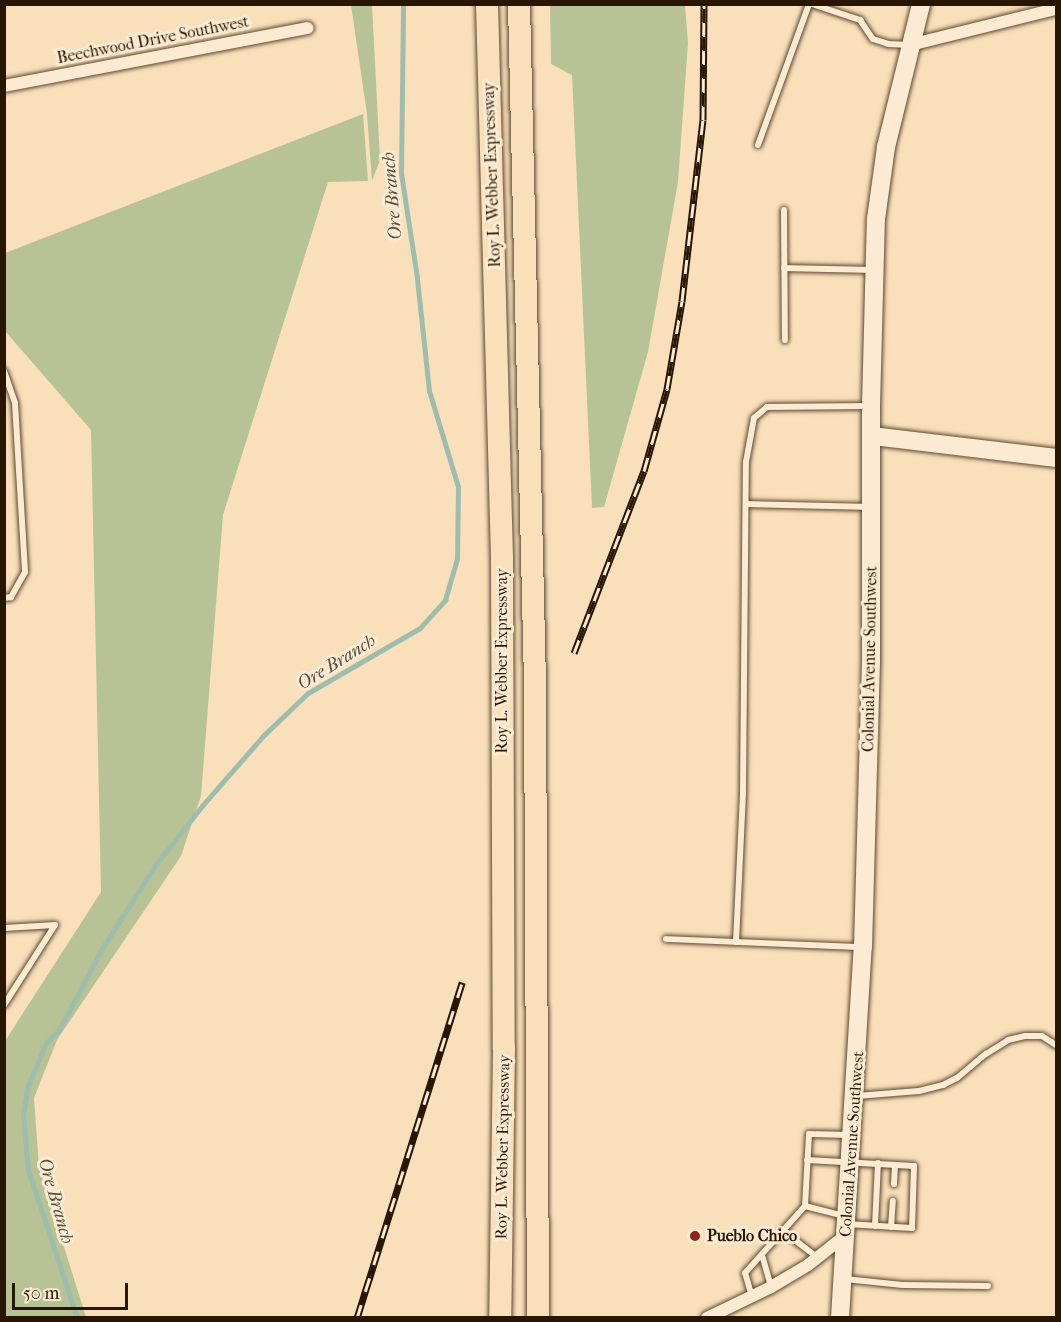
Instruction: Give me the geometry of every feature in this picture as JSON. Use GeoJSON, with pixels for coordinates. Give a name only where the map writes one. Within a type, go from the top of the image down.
{"type":"FeatureCollection","features":[{"type":"Feature","properties":{"kind":"highway","name":"Roy L. Webber Expressway"},"geometry":{"type":"LineString","coordinates":[[487,4],[502,571],[504,1047],[500,1317]]}},
{"type":"Feature","properties":{"kind":"highway","name":"Roy L. Webber Expressway"},"geometry":{"type":"LineString","coordinates":[[519,4],[532,518],[538,1317]]}},
{"type":"Feature","properties":{"kind":"highway"},"geometry":{"type":"LineString","coordinates":[[539,1229],[548,1317]]}},
{"type":"Feature","properties":{"kind":"main road","name":"Colonial Avenue Southwest"},"geometry":{"type":"LineString","coordinates":[[840,1317],[856,1096],[863,947],[873,507],[871,406],[873,270],[878,191],[921,4]]}},
{"type":"Feature","properties":{"kind":"main road"},"geometry":{"type":"LineString","coordinates":[[872,436],[1056,458]]}},
{"type":"Feature","properties":{"kind":"street"},"geometry":{"type":"LineString","coordinates":[[910,45],[1056,9]]}},
{"type":"Feature","properties":{"kind":"street","name":"Beechwood Drive Southwest"},"geometry":{"type":"LineString","coordinates":[[4,86],[307,28]]}},
{"type":"Feature","properties":{"kind":"street"},"geometry":{"type":"LineString","coordinates":[[707,1317],[771,1287],[818,1257],[846,1226]]}},
{"type":"Feature","properties":{"kind":"lane"},"geometry":{"type":"LineString","coordinates":[[758,145],[811,4],[860,20],[873,39],[888,44],[910,45]]}},
{"type":"Feature","properties":{"kind":"lane"},"geometry":{"type":"LineString","coordinates":[[783,210],[785,340]]}},
{"type":"Feature","properties":{"kind":"lane"},"geometry":{"type":"LineString","coordinates":[[784,268],[873,270]]}},
{"type":"Feature","properties":{"kind":"lane"},"geometry":{"type":"LineString","coordinates":[[4,598],[11,597],[25,572],[15,403],[5,371]]}},
{"type":"Feature","properties":{"kind":"lane"},"geometry":{"type":"LineString","coordinates":[[736,942],[743,791],[746,504],[749,439],[754,418],[759,411],[767,407],[871,406]]}},
{"type":"Feature","properties":{"kind":"lane"},"geometry":{"type":"LineString","coordinates":[[746,504],[873,507]]}},
{"type":"Feature","properties":{"kind":"lane"},"geometry":{"type":"LineString","coordinates":[[4,928],[55,925],[4,1005]]}},
{"type":"Feature","properties":{"kind":"lane"},"geometry":{"type":"LineString","coordinates":[[666,939],[863,947]]}},
{"type":"Feature","properties":{"kind":"lane"},"geometry":{"type":"LineString","coordinates":[[856,1096],[919,1091],[943,1085],[957,1078],[986,1054],[1008,1040],[1025,1036],[1042,1036],[1056,1045]]}},
{"type":"Feature","properties":{"kind":"lane"},"geometry":{"type":"LineString","coordinates":[[752,1297],[745,1273],[805,1206],[809,1134],[853,1136]]}},
{"type":"Feature","properties":{"kind":"lane"},"geometry":{"type":"LineString","coordinates":[[805,1206],[846,1226],[912,1228],[914,1166],[807,1160]]}},
{"type":"Feature","properties":{"kind":"lane"},"geometry":{"type":"LineString","coordinates":[[874,1226],[878,1163]]}},
{"type":"Feature","properties":{"kind":"lane"},"geometry":{"type":"LineString","coordinates":[[894,1184],[896,1165]]}},
{"type":"Feature","properties":{"kind":"lane"},"geometry":{"type":"LineString","coordinates":[[891,1227],[893,1201]]}},
{"type":"Feature","properties":{"kind":"lane"},"geometry":{"type":"LineString","coordinates":[[783,1231],[818,1257]]}},
{"type":"Feature","properties":{"kind":"lane"},"geometry":{"type":"LineString","coordinates":[[762,1254],[771,1287]]}},
{"type":"Feature","properties":{"kind":"lane"},"geometry":{"type":"LineString","coordinates":[[843,1279],[903,1285],[988,1286]]}},
{"type":"Feature","properties":{"kind":"green space"},"geometry":{"type":"Polygon","coordinates":[[[351,5],[372,5],[380,160],[372,181],[367,114],[351,5]]]}},
{"type":"Feature","properties":{"kind":"green space"},"geometry":{"type":"Polygon","coordinates":[[[550,5],[685,5],[688,43],[678,182],[648,352],[604,507],[592,508],[572,75],[551,64],[550,5]]]}},
{"type":"Feature","properties":{"kind":"green space"},"geometry":{"type":"Polygon","coordinates":[[[363,114],[368,181],[328,182],[223,515],[201,796],[181,856],[57,1040],[34,1098],[39,1167],[86,1317],[5,1317],[5,1041],[101,892],[91,430],[5,331],[5,253],[363,114]]]}},
{"type":"Feature","properties":{"kind":"waterway","name":"Ore Branch"},"geometry":{"type":"LineString","coordinates":[[77,1318],[28,1170],[23,1116],[28,1086],[46,1043],[59,1030],[103,947],[157,863],[202,806],[263,736],[308,693],[420,628],[445,600],[457,559],[458,487],[429,391],[417,278],[401,174],[403,4]]}},
{"type":"Feature","properties":{"kind":"railway"},"geometry":{"type":"LineString","coordinates":[[574,653],[644,471],[667,389],[682,301],[703,120],[704,4]]}},
{"type":"Feature","properties":{"kind":"railway"},"geometry":{"type":"LineString","coordinates":[[357,1318],[462,982]]}},
{"type":"Feature","properties":{"kind":"place","name":"Pueblo Chico"},"geometry":{"type":"Point","coordinates":[695,1236]}}]}
